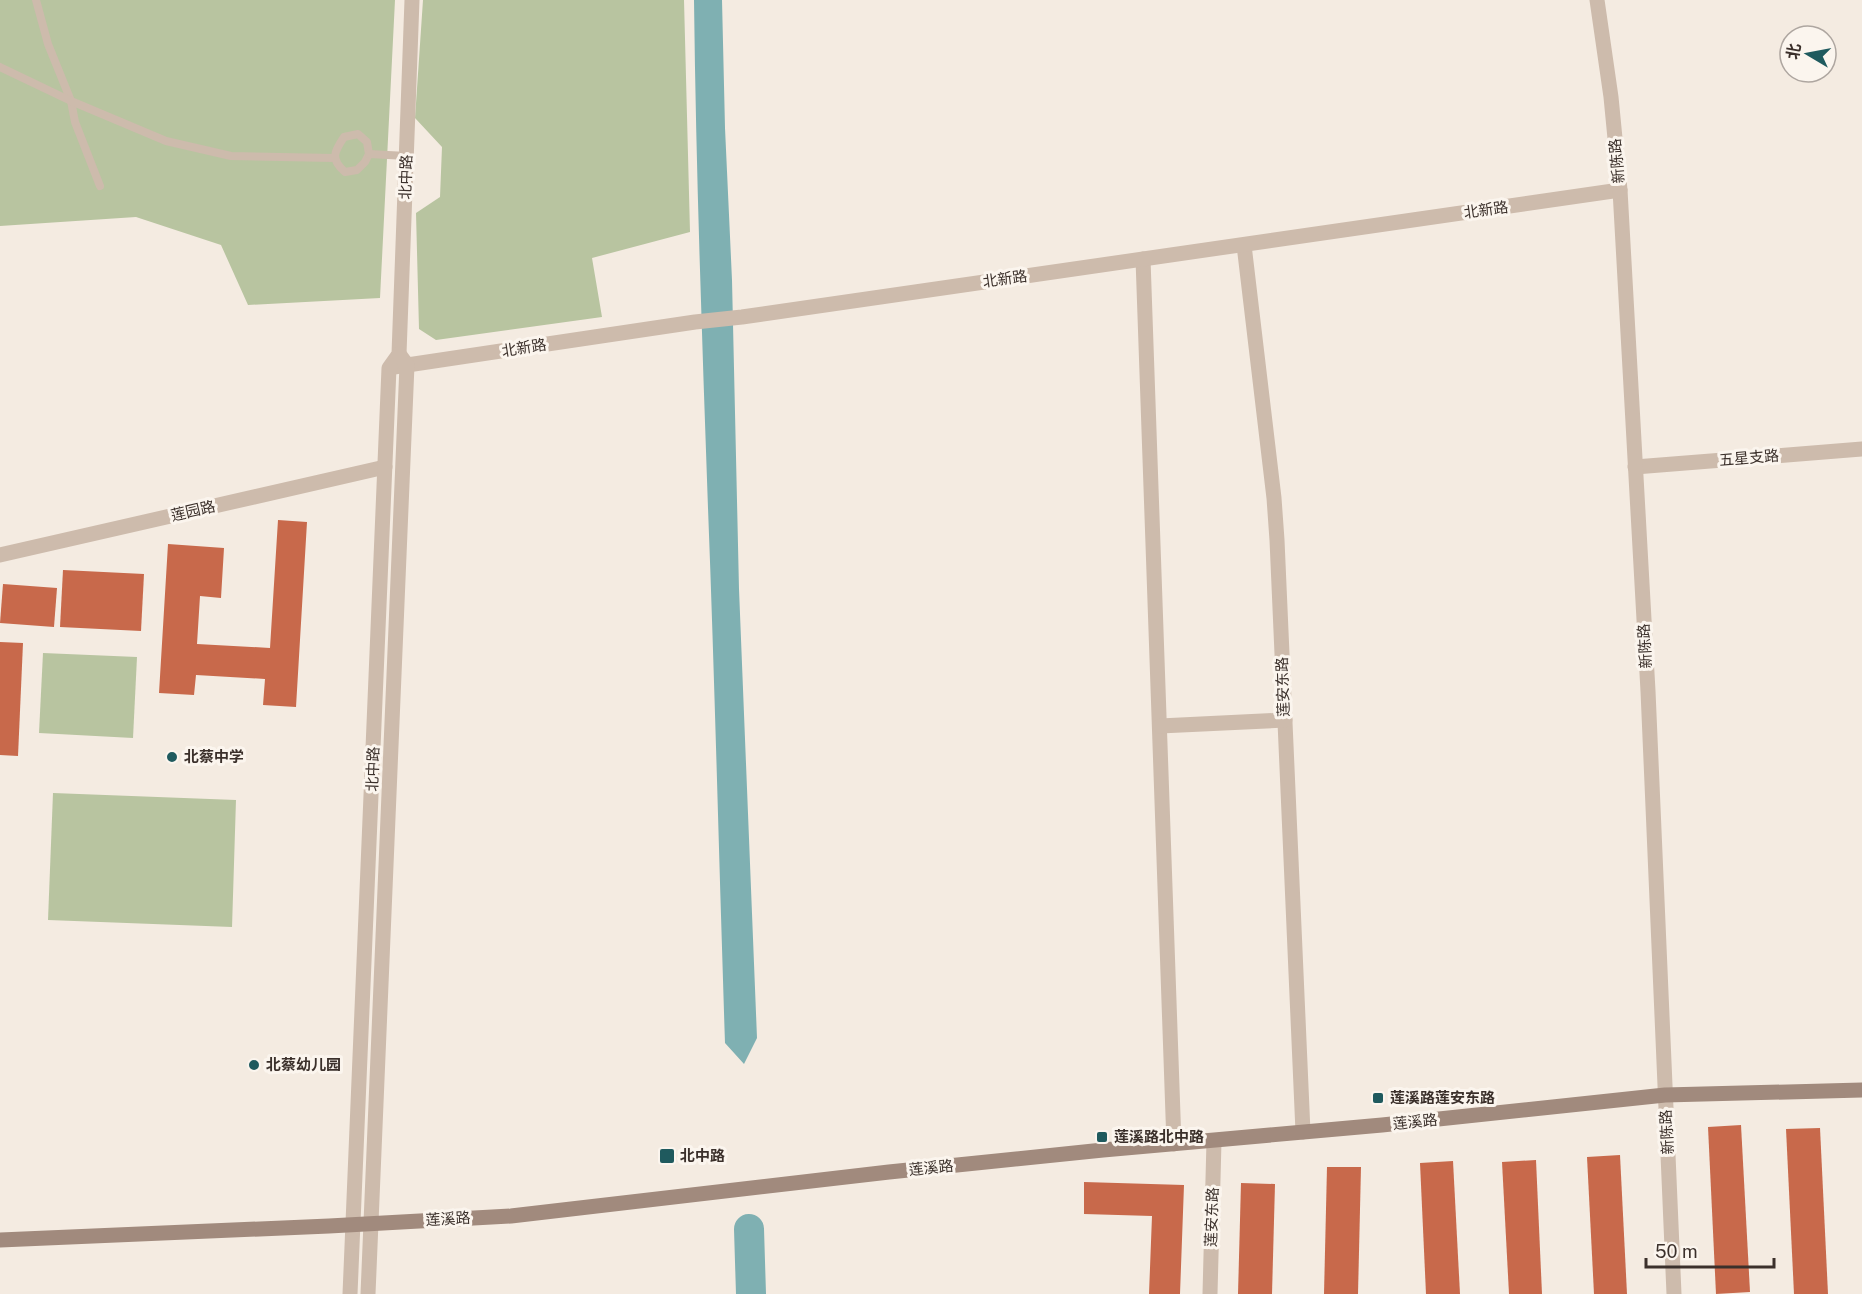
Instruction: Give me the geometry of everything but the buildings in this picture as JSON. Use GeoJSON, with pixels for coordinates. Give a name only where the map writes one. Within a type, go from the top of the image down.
{"type":"FeatureCollection","features":[{"type":"Feature","properties":{"kind":"main road","name":"莲溪路"},"geometry":{"type":"LineString","coordinates":[[0,1240],[511,1216],[890,1172],[1382,1125],[1665,1095],[1862,1090]]}},
{"type":"Feature","properties":{"kind":"street","name":"北中路"},"geometry":{"type":"LineString","coordinates":[[368,1294],[403,360],[406,156],[412,0]]}},
{"type":"Feature","properties":{"kind":"street","name":"新陈路"},"geometry":{"type":"LineString","coordinates":[[1597,0],[1611,97],[1620,190],[1648,691],[1674,1294]]}},
{"type":"Feature","properties":{"kind":"street","name":"北新路"},"geometry":{"type":"LineString","coordinates":[[403,360],[742,317],[1620,190]]}},
{"type":"Feature","properties":{"kind":"street","name":"莲安东路"},"geometry":{"type":"LineString","coordinates":[[1244,245],[1274,498],[1303,1132]]}},
{"type":"Feature","properties":{"kind":"street"},"geometry":{"type":"LineString","coordinates":[[1143,259],[1174,1144]]}},
{"type":"Feature","properties":{"kind":"street","name":"北中路"},"geometry":{"type":"LineString","coordinates":[[350,1294],[389,368],[403,360]]}},
{"type":"Feature","properties":{"kind":"street","name":"五星支路"},"geometry":{"type":"LineString","coordinates":[[1635,467],[1862,449]]}},
{"type":"Feature","properties":{"kind":"street","name":"莲园路"},"geometry":{"type":"LineString","coordinates":[[0,555],[385,467]]}},
{"type":"Feature","properties":{"kind":"street"},"geometry":{"type":"LineString","coordinates":[[1160,726],[1285,720]]}},
{"type":"Feature","properties":{"kind":"street","name":"莲安东路"},"geometry":{"type":"LineString","coordinates":[[1210,1294],[1214,1141]]}},
{"type":"Feature","properties":{"kind":"lane"},"geometry":{"type":"LineString","coordinates":[[36,0],[48,44],[71,101],[75,122],[100,186]]}},
{"type":"Feature","properties":{"kind":"lane"},"geometry":{"type":"LineString","coordinates":[[0,67],[71,101],[166,141],[231,156],[334,158]]}},
{"type":"Feature","properties":{"kind":"lane"},"geometry":{"type":"LineString","coordinates":[[358,134],[367,142],[369,154],[357,170],[345,172],[334,158],[336,148],[344,137],[358,134]]}},
{"type":"Feature","properties":{"kind":"lane"},"geometry":{"type":"LineString","coordinates":[[369,154],[406,156]]}},
{"type":"Feature","properties":{"kind":"green space"},"geometry":{"type":"Polygon","coordinates":[[[0,0],[395,0],[380,298],[248,305],[221,245],[136,217],[0,226],[0,0]]]}},
{"type":"Feature","properties":{"kind":"green space"},"geometry":{"type":"Polygon","coordinates":[[[423,0],[684,0],[690,232],[592,258],[602,317],[436,340],[419,329],[416,213],[440,197],[442,147],[415,118],[423,0]]]}},
{"type":"Feature","properties":{"kind":"green space"},"geometry":{"type":"Polygon","coordinates":[[[43,653],[137,657],[133,738],[39,733],[43,653]]]}},
{"type":"Feature","properties":{"kind":"green space"},"geometry":{"type":"Polygon","coordinates":[[[53,793],[236,800],[232,927],[48,920],[53,793]]]}},
{"type":"Feature","properties":{"kind":"water"},"geometry":{"type":"Polygon","coordinates":[[[694,0],[722,0],[732,280],[739,589],[757,1038],[744,1064],[725,1043],[694,0]]]}},
{"type":"Feature","properties":{"kind":"water"},"geometry":{"type":"Polygon","coordinates":[[[749,1232],[761,1247],[763,1294],[738,1294],[736,1251],[749,1232]]]}},
{"type":"Feature","properties":{"kind":"waterway"},"geometry":{"type":"LineString","coordinates":[[749,1229],[751,1294]]}},
{"type":"Feature","properties":{"kind":"place","name":"北蔡中学"},"geometry":{"type":"Point","coordinates":[172,757]}},
{"type":"Feature","properties":{"kind":"place","name":"北蔡幼儿园"},"geometry":{"type":"Point","coordinates":[254,1065]}},
{"type":"Feature","properties":{"kind":"place","name":"莲溪路莲安东路"},"geometry":{"type":"Point","coordinates":[1378,1098]}},
{"type":"Feature","properties":{"kind":"place","name":"莲溪路北中路"},"geometry":{"type":"Point","coordinates":[1102,1137]}},
{"type":"Feature","properties":{"kind":"place","name":"北中路"},"geometry":{"type":"Point","coordinates":[667,1156]}}]}
